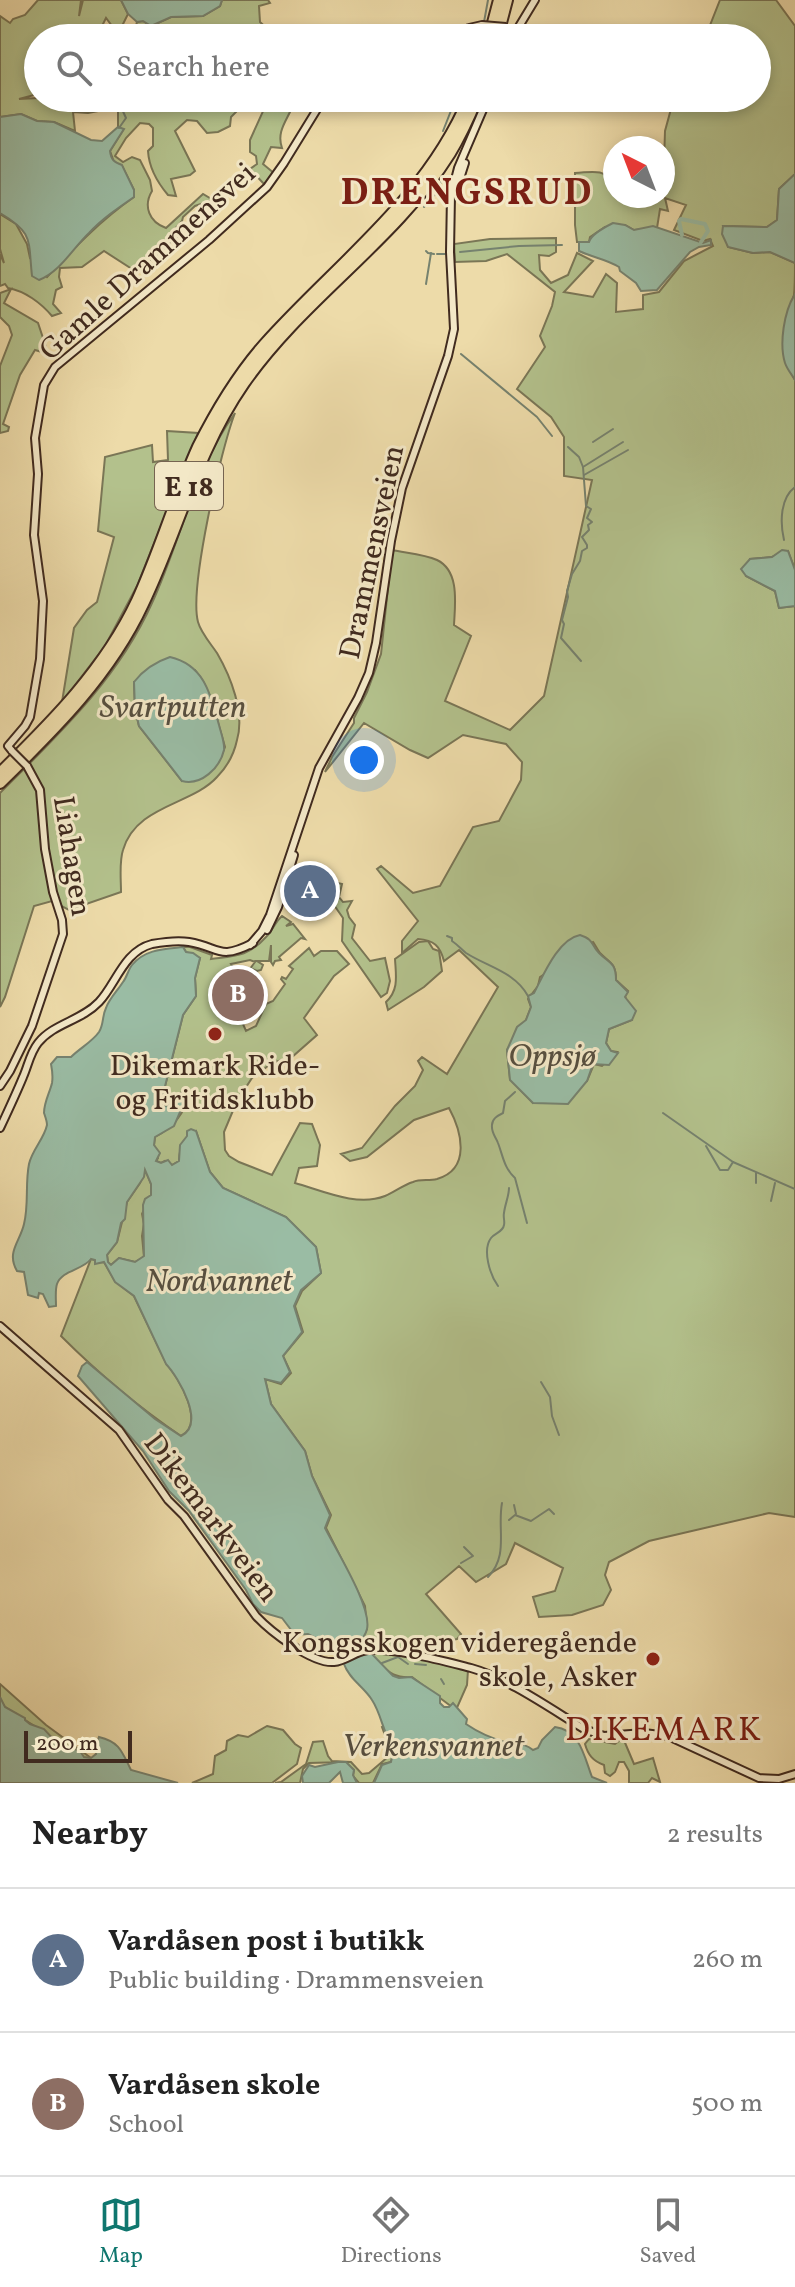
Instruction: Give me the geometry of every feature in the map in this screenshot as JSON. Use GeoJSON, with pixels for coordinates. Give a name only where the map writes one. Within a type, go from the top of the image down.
{"type":"FeatureCollection","features":[{"type":"Feature","properties":{"kind":"highway"},"geometry":{"type":"LineString","coordinates":[[493,24],[499,0]]}},
{"type":"Feature","properties":{"kind":"highway"},"geometry":{"type":"LineString","coordinates":[[501,24],[507,0]]}},
{"type":"Feature","properties":{"kind":"highway","name":"E 18"},"geometry":{"type":"LineString","coordinates":[[0,773],[76,695],[110,648],[136,602],[198,447],[237,381],[279,329],[414,190],[444,149],[462,112]]}},
{"type":"Feature","properties":{"kind":"highway","name":"E 18"},"geometry":{"type":"LineString","coordinates":[[0,783],[73,708],[117,652],[153,582],[204,450],[242,385],[284,334],[420,195],[450,153],[470,112]]}},
{"type":"Feature","properties":{"kind":"main road"},"geometry":{"type":"LineString","coordinates":[[518,24],[535,0]]}},
{"type":"Feature","properties":{"kind":"main road","name":"Gamle Drammensvei"},"geometry":{"type":"LineString","coordinates":[[27,766],[10,748],[30,717],[40,659],[43,601],[34,535],[38,474],[35,438],[46,379],[62,361],[209,240],[267,187],[315,112]]}},
{"type":"Feature","properties":{"kind":"main road","name":"Drammensveien"},"geometry":{"type":"LineString","coordinates":[[0,1128],[38,1044],[52,1030],[96,1006],[127,961],[138,951],[152,944],[176,942],[192,942],[221,952],[240,950],[250,945],[262,931],[270,915],[323,758],[369,673],[402,488],[444,365],[452,310],[450,217],[453,184],[482,112]]}},
{"type":"Feature","properties":{"kind":"main road","name":"Liahagen"},"geometry":{"type":"LineString","coordinates":[[0,1086],[32,1026],[63,934],[45,849],[40,790],[27,766]]}},
{"type":"Feature","properties":{"kind":"main road","name":"Dikemarkveien"},"geometry":{"type":"LineString","coordinates":[[0,1326],[119,1430],[256,1616],[301,1650],[326,1662],[339,1661],[369,1650],[444,1661],[492,1676],[598,1735],[656,1733],[681,1741],[759,1778],[779,1779],[795,1774]]}},
{"type":"Feature","properties":{"kind":"shaded area"},"geometry":{"type":"Polygon","coordinates":[[[38,0],[81,0],[79,16],[83,0],[121,0],[128,14],[123,24],[110,24],[106,18],[103,24],[24,24],[24,98],[19,99],[24,99],[24,112],[73,112],[75,131],[21,114],[0,117],[0,16],[10,23],[25,15],[38,0]]]}},
{"type":"Feature","properties":{"kind":"shaded area"},"geometry":{"type":"Polygon","coordinates":[[[222,0],[268,0],[270,3],[259,6],[262,24],[155,24],[171,17],[203,16],[220,6],[222,0]]]}},
{"type":"Feature","properties":{"kind":"shaded area"},"geometry":{"type":"Polygon","coordinates":[[[720,0],[776,0],[795,26],[795,174],[779,189],[777,220],[767,227],[723,226],[728,247],[753,253],[770,252],[795,263],[794,295],[783,348],[795,380],[795,570],[788,551],[772,557],[750,559],[746,576],[775,591],[779,608],[795,606],[795,1517],[769,1513],[649,1541],[609,1562],[605,1575],[611,1590],[603,1605],[572,1615],[539,1617],[533,1597],[555,1591],[563,1568],[515,1543],[506,1564],[476,1582],[459,1566],[426,1594],[461,1634],[440,1646],[430,1659],[468,1670],[467,1685],[456,1710],[412,1677],[390,1673],[363,1654],[359,1643],[367,1629],[365,1606],[326,1528],[331,1515],[312,1476],[305,1451],[271,1404],[265,1379],[281,1384],[291,1373],[283,1356],[303,1332],[295,1306],[302,1291],[321,1273],[316,1247],[286,1217],[223,1188],[210,1172],[196,1131],[183,1143],[179,1161],[172,1165],[156,1161],[155,1137],[176,1120],[188,1095],[184,1090],[166,1106],[161,1102],[183,1015],[196,996],[195,978],[200,958],[186,952],[183,947],[212,955],[211,959],[241,954],[259,944],[282,916],[291,922],[286,926],[293,924],[305,939],[301,938],[273,965],[271,945],[269,961],[257,961],[263,965],[257,971],[248,971],[255,962],[250,960],[231,964],[240,977],[220,1013],[226,1007],[236,1011],[231,1021],[234,1019],[243,1024],[246,1031],[256,1026],[266,1004],[273,1001],[285,984],[281,979],[286,979],[293,969],[289,966],[309,948],[314,956],[321,951],[337,951],[349,964],[334,976],[304,1018],[317,1035],[292,1057],[272,1063],[252,1078],[237,1101],[224,1132],[225,1150],[229,1156],[272,1175],[300,1123],[312,1124],[320,1145],[317,1166],[299,1168],[295,1183],[340,1197],[363,1200],[385,1196],[416,1181],[437,1179],[448,1174],[455,1167],[461,1149],[449,1108],[414,1120],[367,1157],[350,1161],[341,1154],[362,1148],[415,1086],[423,1070],[418,1061],[422,1057],[447,1074],[498,987],[459,950],[444,961],[436,945],[418,939],[402,953],[402,941],[418,921],[377,869],[381,866],[413,893],[440,886],[473,827],[499,821],[521,780],[522,762],[506,744],[463,735],[428,758],[364,723],[325,772],[354,723],[381,654],[392,550],[437,560],[450,572],[453,580],[454,625],[471,636],[445,701],[510,730],[544,696],[592,480],[564,476],[564,437],[551,417],[517,389],[545,347],[540,336],[555,292],[507,254],[486,261],[455,262],[454,244],[490,239],[556,238],[556,252],[549,256],[539,255],[540,270],[551,283],[568,275],[577,253],[593,261],[564,292],[593,297],[606,274],[617,283],[616,312],[643,309],[643,295],[659,292],[684,261],[713,246],[710,239],[703,241],[674,230],[686,205],[675,201],[675,136],[665,136],[670,112],[771,112],[771,24],[711,24],[720,0]],[[593,942],[540,977],[538,986],[528,999],[531,1007],[526,1020],[507,1050],[510,1079],[533,1103],[587,1081],[594,1064],[602,1066],[617,1052],[611,1051],[606,1043],[609,1029],[632,1020],[625,996],[628,991],[616,980],[614,967],[593,942]]]}},
{"type":"Feature","properties":{"kind":"shaded area"},"geometry":{"type":"Polygon","coordinates":[[[118,112],[236,112],[231,117],[230,126],[218,132],[207,133],[197,121],[187,120],[175,131],[195,171],[171,179],[176,196],[168,195],[152,169],[148,151],[153,146],[153,128],[140,123],[126,138],[115,156],[123,162],[132,157],[140,160],[150,180],[152,191],[148,208],[155,222],[166,228],[203,194],[213,200],[195,206],[183,217],[174,230],[179,235],[141,269],[132,269],[104,251],[82,267],[60,268],[62,287],[56,290],[53,304],[61,313],[52,316],[26,295],[5,284],[0,286],[0,254],[4,263],[0,249],[0,214],[16,224],[27,244],[30,258],[47,277],[99,225],[134,197],[134,190],[122,166],[114,162],[110,151],[123,130],[118,127],[118,112]]]}},
{"type":"Feature","properties":{"kind":"shaded area"},"geometry":{"type":"Polygon","coordinates":[[[263,112],[290,112],[281,134],[282,148],[271,147],[263,164],[275,174],[264,184],[250,169],[257,164],[256,156],[250,152],[250,140],[263,112]]]}},
{"type":"Feature","properties":{"kind":"shaded area"},"geometry":{"type":"Polygon","coordinates":[[[575,173],[603,174],[603,208],[667,208],[668,211],[660,209],[657,228],[634,230],[625,225],[605,227],[590,237],[589,242],[577,242],[575,173]]]}},
{"type":"Feature","properties":{"kind":"shaded area"},"geometry":{"type":"Polygon","coordinates":[[[11,289],[4,303],[38,323],[46,347],[42,352],[35,350],[20,375],[3,424],[9,427],[8,431],[0,433],[0,366],[12,335],[9,326],[0,317],[0,293],[11,289]]]}},
{"type":"Feature","properties":{"kind":"shaded area"},"geometry":{"type":"Polygon","coordinates":[[[235,413],[208,518],[196,605],[199,626],[217,653],[235,695],[239,729],[234,750],[224,769],[206,786],[152,815],[130,835],[122,855],[121,892],[69,910],[52,901],[34,906],[0,1007],[0,793],[85,705],[122,657],[152,603],[198,482],[235,413]],[[195,670],[134,682],[139,726],[182,781],[210,772],[225,747],[203,681],[195,670]]]}},
{"type":"Feature","properties":{"kind":"shaded area"},"geometry":{"type":"Polygon","coordinates":[[[167,431],[198,433],[137,586],[105,646],[62,702],[74,628],[97,602],[114,537],[98,531],[105,457],[152,445],[153,462],[168,460],[167,431]]]}},
{"type":"Feature","properties":{"kind":"shaded area"},"geometry":{"type":"Polygon","coordinates":[[[329,881],[342,884],[339,897],[343,902],[352,901],[347,910],[355,925],[352,938],[370,961],[385,958],[390,981],[387,993],[381,997],[342,941],[343,918],[325,892],[329,881]]]}},
{"type":"Feature","properties":{"kind":"shaded area"},"geometry":{"type":"Polygon","coordinates":[[[428,941],[433,949],[439,951],[442,971],[424,987],[388,1010],[386,1002],[396,982],[395,959],[419,942],[428,941]]]}},
{"type":"Feature","properties":{"kind":"shaded area"},"geometry":{"type":"Polygon","coordinates":[[[145,1169],[151,1184],[151,1195],[142,1214],[144,1257],[135,1262],[119,1258],[111,1265],[107,1255],[117,1242],[127,1202],[145,1169]]]}},
{"type":"Feature","properties":{"kind":"shaded area"},"geometry":{"type":"Polygon","coordinates":[[[91,1259],[95,1263],[104,1262],[115,1281],[134,1296],[166,1363],[183,1390],[191,1412],[191,1422],[181,1436],[119,1389],[61,1336],[91,1259]]]}},
{"type":"Feature","properties":{"kind":"shaded area"},"geometry":{"type":"Polygon","coordinates":[[[0,1684],[46,1725],[91,1758],[84,1758],[5,1707],[0,1700],[0,1684]]]}},
{"type":"Feature","properties":{"kind":"shaded area"},"geometry":{"type":"Polygon","coordinates":[[[267,1726],[283,1730],[301,1748],[297,1764],[272,1783],[192,1783],[213,1774],[215,1756],[226,1750],[227,1741],[238,1735],[248,1737],[267,1726]]]}},
{"type":"Feature","properties":{"kind":"shaded area"},"geometry":{"type":"Polygon","coordinates":[[[384,1726],[389,1742],[395,1747],[391,1762],[382,1764],[373,1783],[359,1783],[353,1776],[354,1770],[345,1762],[309,1763],[303,1769],[300,1783],[275,1783],[306,1764],[313,1742],[323,1741],[332,1761],[351,1762],[362,1774],[369,1773],[389,1756],[384,1726]]]}},
{"type":"Feature","properties":{"kind":"shaded area"},"geometry":{"type":"Polygon","coordinates":[[[623,1738],[634,1764],[653,1758],[660,1782],[652,1778],[648,1783],[629,1783],[629,1771],[624,1762],[619,1762],[610,1776],[605,1773],[604,1765],[592,1757],[585,1744],[589,1739],[615,1744],[623,1738]]]}},
{"type":"Feature","properties":{"kind":"water"},"geometry":{"type":"Polygon","coordinates":[[[121,0],[222,0],[220,6],[203,16],[171,17],[155,24],[137,22],[128,14],[121,0]]]}},
{"type":"Feature","properties":{"kind":"water"},"geometry":{"type":"Polygon","coordinates":[[[21,114],[37,121],[54,122],[91,140],[102,141],[118,127],[124,129],[110,154],[122,165],[134,190],[134,197],[99,223],[60,266],[39,280],[32,276],[29,246],[24,232],[0,213],[0,117],[21,114]]]}},
{"type":"Feature","properties":{"kind":"water"},"geometry":{"type":"Polygon","coordinates":[[[795,174],[795,263],[770,252],[753,253],[728,247],[722,234],[723,226],[767,227],[777,220],[779,189],[795,174]]]}},
{"type":"Feature","properties":{"kind":"water"},"geometry":{"type":"Polygon","coordinates":[[[613,223],[634,230],[653,226],[703,243],[711,240],[711,245],[690,252],[657,290],[641,291],[619,267],[579,251],[579,242],[589,242],[595,234],[613,223]]]}},
{"type":"Feature","properties":{"kind":"water"},"geometry":{"type":"Polygon","coordinates":[[[795,294],[795,380],[785,363],[782,347],[785,318],[795,294]]]}},
{"type":"Feature","properties":{"kind":"water"},"geometry":{"type":"Polygon","coordinates":[[[782,550],[788,551],[795,570],[795,606],[779,608],[775,591],[746,576],[741,569],[750,559],[772,557],[782,550]]]}},
{"type":"Feature","properties":{"kind":"water","name":"Svartputten"},"geometry":{"type":"Polygon","coordinates":[[[170,657],[191,667],[205,683],[223,741],[224,750],[218,763],[209,774],[196,781],[182,781],[139,726],[135,709],[134,682],[150,666],[170,657]]]}},
{"type":"Feature","properties":{"kind":"water","name":"Oppsjø"},"geometry":{"type":"Polygon","coordinates":[[[580,935],[590,941],[613,966],[616,980],[628,992],[625,997],[636,1011],[632,1020],[609,1029],[606,1043],[611,1051],[618,1053],[609,1065],[593,1064],[587,1081],[568,1104],[533,1103],[510,1080],[507,1050],[517,1027],[526,1020],[531,1007],[528,996],[534,993],[558,951],[580,935]]]}},
{"type":"Feature","properties":{"kind":"water","name":"Nordvannet"},"geometry":{"type":"Polygon","coordinates":[[[183,947],[186,952],[200,958],[195,978],[196,996],[183,1015],[161,1102],[166,1106],[185,1090],[188,1095],[174,1126],[155,1137],[154,1145],[160,1153],[156,1161],[161,1163],[168,1160],[172,1165],[179,1161],[180,1145],[187,1131],[196,1131],[210,1172],[223,1188],[286,1217],[316,1247],[321,1273],[301,1290],[294,1306],[302,1332],[283,1356],[290,1372],[281,1383],[265,1379],[271,1404],[305,1451],[312,1476],[330,1515],[325,1528],[364,1607],[367,1629],[363,1638],[340,1654],[308,1634],[295,1635],[282,1618],[261,1612],[253,1604],[246,1590],[189,1511],[169,1491],[143,1451],[78,1376],[87,1362],[155,1419],[181,1436],[188,1430],[191,1412],[188,1401],[166,1364],[134,1296],[115,1282],[104,1262],[95,1264],[95,1260],[91,1259],[60,1279],[56,1289],[56,1306],[49,1307],[43,1294],[39,1293],[38,1298],[28,1295],[24,1272],[17,1271],[14,1264],[13,1253],[25,1216],[29,1164],[47,1125],[44,1109],[52,1083],[51,1064],[57,1057],[71,1057],[96,1036],[107,1005],[137,960],[156,951],[183,947]],[[145,1170],[144,1177],[127,1202],[117,1242],[107,1255],[111,1265],[119,1258],[135,1262],[144,1256],[143,1205],[151,1195],[151,1184],[145,1170]]]}},
{"type":"Feature","properties":{"kind":"water","name":"Verkensvannet"},"geometry":{"type":"Polygon","coordinates":[[[371,1653],[393,1676],[411,1677],[440,1696],[444,1707],[453,1703],[467,1719],[466,1724],[492,1738],[533,1750],[555,1727],[563,1729],[580,1745],[592,1777],[607,1783],[374,1783],[382,1765],[391,1762],[394,1748],[372,1700],[344,1664],[352,1658],[371,1653]]]}},
{"type":"Feature","properties":{"kind":"water"},"geometry":{"type":"Polygon","coordinates":[[[0,1697],[5,1707],[30,1724],[44,1729],[55,1741],[80,1751],[84,1757],[91,1758],[96,1754],[99,1737],[116,1745],[131,1770],[178,1783],[0,1783],[0,1697]]]}},
{"type":"Feature","properties":{"kind":"water"},"geometry":{"type":"Polygon","coordinates":[[[346,1762],[354,1770],[357,1783],[343,1783],[340,1772],[329,1783],[303,1783],[302,1776],[309,1765],[315,1767],[346,1762]]]}},
{"type":"Feature","properties":{"kind":"waterway"},"geometry":{"type":"LineString","coordinates":[[484,22],[488,0]]}},
{"type":"Feature","properties":{"kind":"waterway"},"geometry":{"type":"LineString","coordinates":[[119,128],[126,118],[123,112]]}},
{"type":"Feature","properties":{"kind":"waterway"},"geometry":{"type":"LineString","coordinates":[[443,131],[450,112]]}},
{"type":"Feature","properties":{"kind":"waterway"},"geometry":{"type":"LineString","coordinates":[[424,207],[441,182]]}},
{"type":"Feature","properties":{"kind":"waterway"},"geometry":{"type":"LineString","coordinates":[[682,235],[681,219],[705,224],[708,231],[701,242]]}},
{"type":"Feature","properties":{"kind":"waterway"},"geometry":{"type":"LineString","coordinates":[[460,252],[562,245]]}},
{"type":"Feature","properties":{"kind":"waterway"},"geometry":{"type":"LineString","coordinates":[[426,251],[434,254]]}},
{"type":"Feature","properties":{"kind":"waterway"},"geometry":{"type":"LineString","coordinates":[[426,284],[431,253]]}},
{"type":"Feature","properties":{"kind":"waterway"},"geometry":{"type":"LineString","coordinates":[[437,254],[445,254]]}},
{"type":"Feature","properties":{"kind":"waterway"},"geometry":{"type":"LineString","coordinates":[[461,354],[537,417],[552,436]]}},
{"type":"Feature","properties":{"kind":"waterway"},"geometry":{"type":"LineString","coordinates":[[593,442],[613,429]]}},
{"type":"Feature","properties":{"kind":"waterway"},"geometry":{"type":"LineString","coordinates":[[583,467],[623,442]]}},
{"type":"Feature","properties":{"kind":"waterway"},"geometry":{"type":"LineString","coordinates":[[568,447],[579,457],[583,467],[586,506],[591,509],[587,518],[592,522],[582,537],[587,548],[582,551],[572,574],[562,620],[561,638],[581,661]]}},
{"type":"Feature","properties":{"kind":"waterway"},"geometry":{"type":"LineString","coordinates":[[584,475],[628,450]]}},
{"type":"Feature","properties":{"kind":"waterway"},"geometry":{"type":"LineString","coordinates":[[784,540],[782,511],[786,498],[795,487]]}},
{"type":"Feature","properties":{"kind":"waterway"},"geometry":{"type":"LineString","coordinates":[[447,936],[466,953],[516,981],[528,996]]}},
{"type":"Feature","properties":{"kind":"waterway"},"geometry":{"type":"LineString","coordinates":[[515,1092],[505,1101],[503,1113],[494,1119],[492,1128],[506,1166],[515,1178],[527,1223]]}},
{"type":"Feature","properties":{"kind":"waterway"},"geometry":{"type":"LineString","coordinates":[[663,1113],[733,1162],[795,1189]]}},
{"type":"Feature","properties":{"kind":"waterway"},"geometry":{"type":"LineString","coordinates":[[706,1146],[720,1170],[728,1170],[733,1162]]}},
{"type":"Feature","properties":{"kind":"waterway"},"geometry":{"type":"LineString","coordinates":[[756,1173],[756,1183]]}},
{"type":"Feature","properties":{"kind":"waterway"},"geometry":{"type":"LineString","coordinates":[[771,1201],[775,1183]]}},
{"type":"Feature","properties":{"kind":"waterway"},"geometry":{"type":"LineString","coordinates":[[498,1286],[492,1276],[487,1249],[491,1238],[503,1227],[509,1188]]}},
{"type":"Feature","properties":{"kind":"waterway"},"geometry":{"type":"LineString","coordinates":[[541,1382],[550,1397],[552,1416],[559,1435]]}},
{"type":"Feature","properties":{"kind":"waterway"},"geometry":{"type":"LineString","coordinates":[[488,1577],[500,1551],[502,1503]]}},
{"type":"Feature","properties":{"kind":"waterway"},"geometry":{"type":"LineString","coordinates":[[514,1505],[516,1514]]}},
{"type":"Feature","properties":{"kind":"waterway"},"geometry":{"type":"LineString","coordinates":[[509,1520],[515,1515],[531,1521],[549,1509],[554,1514]]}},
{"type":"Feature","properties":{"kind":"waterway"},"geometry":{"type":"LineString","coordinates":[[461,1563],[473,1556],[464,1547]]}},
{"type":"Feature","properties":{"kind":"waterway"},"geometry":{"type":"LineString","coordinates":[[382,1663],[398,1657],[408,1664]]}},
{"type":"Feature","properties":{"kind":"waterway"},"geometry":{"type":"LineString","coordinates":[[415,1664],[426,1665]]}},
{"type":"Feature","properties":{"kind":"waterway"},"geometry":{"type":"LineString","coordinates":[[441,1679],[444,1684]]}},
{"type":"Feature","properties":{"kind":"place","name":"Vardåsen post i butikk"},"geometry":{"type":"Point","coordinates":[310,891]}},
{"type":"Feature","properties":{"kind":"place","name":"Vardåsen skole"},"geometry":{"type":"Point","coordinates":[238,995]}},
{"type":"Feature","properties":{"kind":"place","name":"Dikemark Ride- og Fritidsklubb"},"geometry":{"type":"Point","coordinates":[215,1034]}},
{"type":"Feature","properties":{"kind":"place","name":"Kongsskogen videregående skole, Asker"},"geometry":{"type":"Point","coordinates":[653,1659]}},
{"type":"Feature","properties":{"kind":"district","name":"DRENGSRUD"},"geometry":{"type":"Point","coordinates":[467,191]}},
{"type":"Feature","properties":{"kind":"district","name":"DIKEMARK"},"geometry":{"type":"Point","coordinates":[664,1728]}}]}
